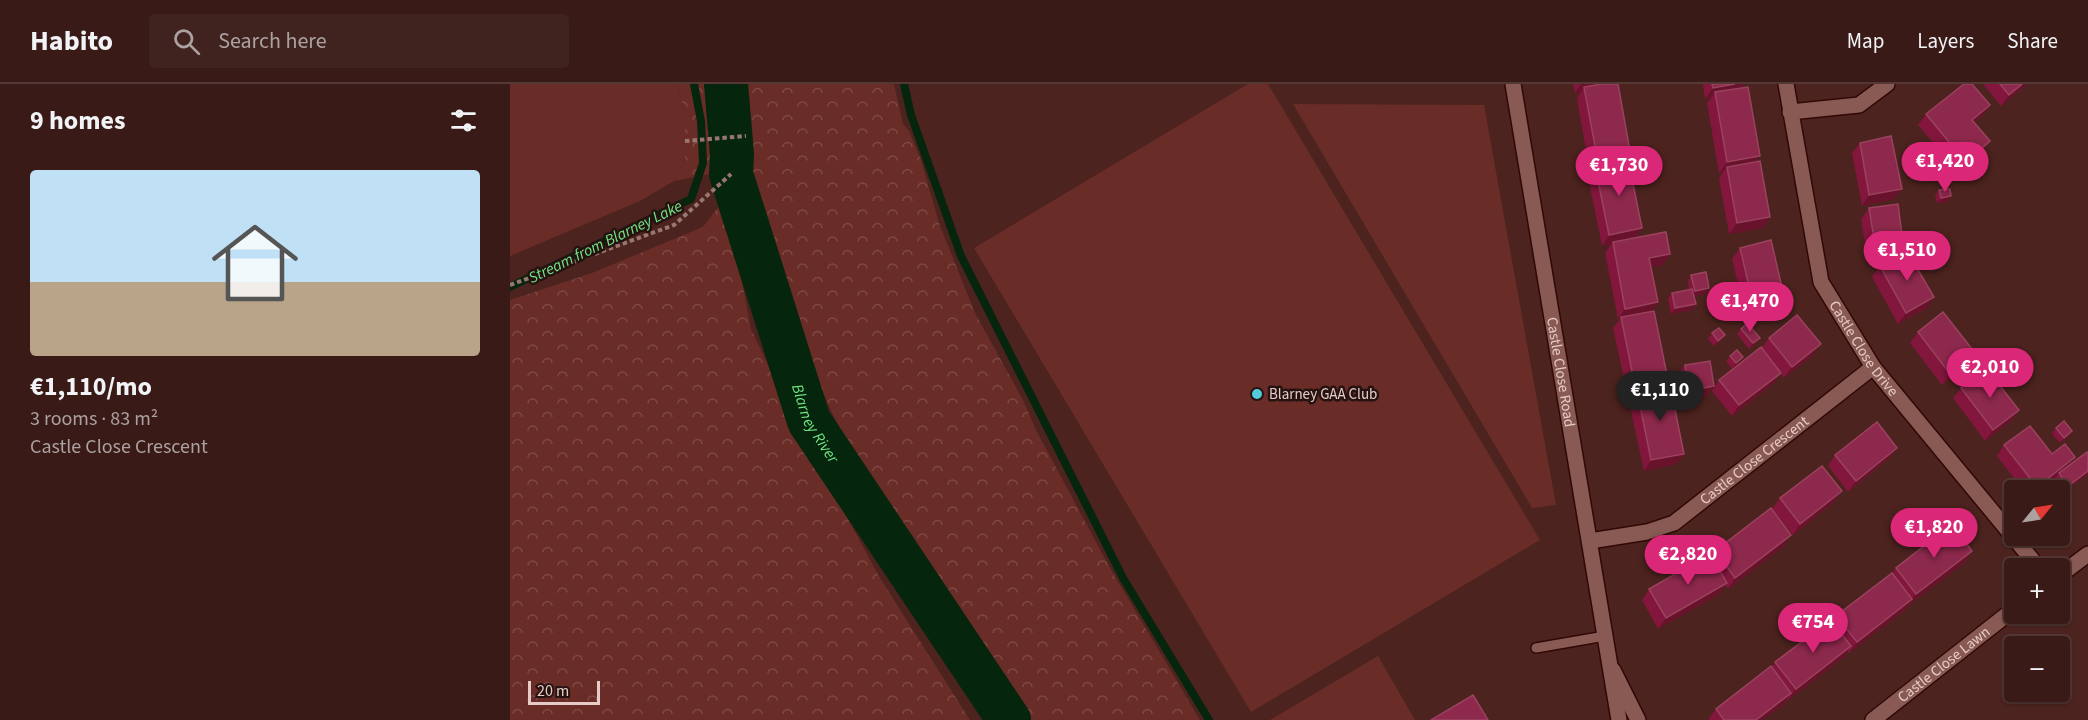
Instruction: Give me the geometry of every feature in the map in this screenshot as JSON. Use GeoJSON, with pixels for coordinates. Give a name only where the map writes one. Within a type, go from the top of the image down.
{"type":"FeatureCollection","features":[{"type":"Feature","properties":{"kind":"street","name":"Castle Close Road"},"geometry":{"type":"LineString","coordinates":[[1513,84],[1618,720]]}},
{"type":"Feature","properties":{"kind":"street","name":"Castle Close Drive"},"geometry":{"type":"LineString","coordinates":[[1786,84],[1821,282],[1873,367],[2030,558]]}},
{"type":"Feature","properties":{"kind":"street"},"geometry":{"type":"LineString","coordinates":[[1790,112],[1859,105],[1887,84]]}},
{"type":"Feature","properties":{"kind":"street","name":"Castle Close Crescent"},"geometry":{"type":"LineString","coordinates":[[1590,541],[1647,532],[1674,523],[1873,367]]}},
{"type":"Feature","properties":{"kind":"street"},"geometry":{"type":"LineString","coordinates":[[2070,568],[2088,554]]}},
{"type":"Feature","properties":{"kind":"street","name":"Castle Close Lawn"},"geometry":{"type":"LineString","coordinates":[[1873,720],[2004,617]]}},
{"type":"Feature","properties":{"kind":"street","name":"Castle Close Road"},"geometry":{"type":"LineString","coordinates":[[1609,662],[1638,720]]}},
{"type":"Feature","properties":{"kind":"lane"},"geometry":{"type":"LineString","coordinates":[[1536,648],[1605,636]]}},
{"type":"Feature","properties":{"kind":"path"},"geometry":{"type":"LineString","coordinates":[[685,141],[746,136]]}},
{"type":"Feature","properties":{"kind":"path"},"geometry":{"type":"LineString","coordinates":[[510,285],[674,225],[731,174]]}},
{"type":"Feature","properties":{"kind":"green space"},"geometry":{"type":"Polygon","coordinates":[[[510,84],[677,84],[685,115],[685,159],[674,181],[640,201],[510,256],[510,84]]]}},
{"type":"Feature","properties":{"kind":"green space"},"geometry":{"type":"Polygon","coordinates":[[[677,84],[722,84],[725,171],[674,181],[685,159],[685,115],[677,84]]]}},
{"type":"Feature","properties":{"kind":"green space"},"geometry":{"type":"Polygon","coordinates":[[[738,84],[894,84],[903,124],[909,131],[921,160],[939,223],[975,313],[1110,568],[1200,720],[1018,720],[958,612],[847,441],[832,413],[802,343],[794,314],[762,231],[751,186],[738,84]]]}},
{"type":"Feature","properties":{"kind":"green space","name":"Blarney GAA Club"},"geometry":{"type":"Polygon","coordinates":[[[1248,84],[1268,84],[1540,540],[1251,712],[974,248],[1248,84]]]}},
{"type":"Feature","properties":{"kind":"green space"},"geometry":{"type":"Polygon","coordinates":[[[1293,104],[1484,105],[1556,505],[1532,508],[1293,104]]]}},
{"type":"Feature","properties":{"kind":"green space"},"geometry":{"type":"Polygon","coordinates":[[[726,197],[751,329],[793,418],[880,578],[970,720],[510,720],[510,300],[592,273],[703,227],[726,197]]]}},
{"type":"Feature","properties":{"kind":"green space"},"geometry":{"type":"Polygon","coordinates":[[[1378,656],[1415,720],[1270,720],[1378,656]]]}},
{"type":"Feature","properties":{"kind":"building"},"geometry":{"type":"Polygon","coordinates":[[[1618,84],[1630,151],[1597,157],[1584,87],[1618,84]]]}},
{"type":"Feature","properties":{"kind":"building"},"geometry":{"type":"Polygon","coordinates":[[[1712,84],[1735,84],[1713,88],[1712,84]]]}},
{"type":"Feature","properties":{"kind":"building"},"geometry":{"type":"Polygon","coordinates":[[[1964,84],[1972,84],[1990,105],[1972,120],[1990,141],[1973,156],[1962,142],[1954,148],[1926,114],[1964,84]]]}},
{"type":"Feature","properties":{"kind":"building"},"geometry":{"type":"Polygon","coordinates":[[[2000,84],[2022,84],[2009,95],[2000,84]]]}},
{"type":"Feature","properties":{"kind":"building"},"geometry":{"type":"Polygon","coordinates":[[[1748,87],[1760,156],[1727,162],[1715,92],[1748,87]]]}},
{"type":"Feature","properties":{"kind":"building"},"geometry":{"type":"Polygon","coordinates":[[[1891,136],[1902,189],[1869,195],[1860,143],[1891,136]]]}},
{"type":"Feature","properties":{"kind":"building"},"geometry":{"type":"Polygon","coordinates":[[[1628,159],[1642,228],[1609,235],[1595,166],[1628,159]]]}},
{"type":"Feature","properties":{"kind":"building"},"geometry":{"type":"Polygon","coordinates":[[[1760,161],[1770,217],[1737,223],[1727,167],[1760,161]]]}},
{"type":"Feature","properties":{"kind":"building"},"geometry":{"type":"Polygon","coordinates":[[[1950,189],[1951,196],[1941,198],[1939,190],[1950,189]]]}},
{"type":"Feature","properties":{"kind":"building"},"geometry":{"type":"Polygon","coordinates":[[[1898,204],[1902,235],[1874,239],[1869,208],[1898,204]]]}},
{"type":"Feature","properties":{"kind":"building"},"geometry":{"type":"Polygon","coordinates":[[[1666,232],[1670,254],[1649,258],[1658,302],[1625,309],[1613,242],[1666,232]]]}},
{"type":"Feature","properties":{"kind":"building"},"geometry":{"type":"Polygon","coordinates":[[[1771,240],[1783,292],[1752,299],[1740,248],[1771,240]]]}},
{"type":"Feature","properties":{"kind":"building"},"geometry":{"type":"Polygon","coordinates":[[[1907,251],[1934,297],[1906,313],[1880,266],[1907,251]]]}},
{"type":"Feature","properties":{"kind":"building"},"geometry":{"type":"Polygon","coordinates":[[[1706,272],[1709,288],[1695,291],[1691,275],[1706,272]]]}},
{"type":"Feature","properties":{"kind":"building"},"geometry":{"type":"Polygon","coordinates":[[[1692,289],[1696,304],[1675,308],[1672,293],[1692,289]]]}},
{"type":"Feature","properties":{"kind":"building"},"geometry":{"type":"Polygon","coordinates":[[[1654,311],[1668,380],[1635,386],[1621,317],[1654,311]]]}},
{"type":"Feature","properties":{"kind":"building"},"geometry":{"type":"Polygon","coordinates":[[[1943,312],[1976,354],[1950,374],[1918,332],[1943,312]]]}},
{"type":"Feature","properties":{"kind":"building"},"geometry":{"type":"Polygon","coordinates":[[[1797,315],[1821,344],[1792,367],[1769,338],[1797,315]]]}},
{"type":"Feature","properties":{"kind":"building"},"geometry":{"type":"Polygon","coordinates":[[[1747,323],[1760,338],[1753,343],[1741,329],[1747,323]]]}},
{"type":"Feature","properties":{"kind":"building"},"geometry":{"type":"Polygon","coordinates":[[[1719,328],[1725,335],[1718,341],[1712,333],[1719,328]]]}},
{"type":"Feature","properties":{"kind":"building"},"geometry":{"type":"Polygon","coordinates":[[[1761,347],[1781,373],[1739,405],[1719,380],[1761,347]]]}},
{"type":"Feature","properties":{"kind":"building"},"geometry":{"type":"Polygon","coordinates":[[[1737,350],[1743,357],[1736,363],[1730,356],[1737,350]]]}},
{"type":"Feature","properties":{"kind":"building"},"geometry":{"type":"Polygon","coordinates":[[[1710,361],[1714,386],[1689,391],[1685,365],[1710,361]]]}},
{"type":"Feature","properties":{"kind":"building"},"geometry":{"type":"Polygon","coordinates":[[[1986,368],[2019,410],[1993,430],[1961,388],[1986,368]]]}},
{"type":"Feature","properties":{"kind":"building"},"geometry":{"type":"Polygon","coordinates":[[[1670,385],[1684,454],[1651,460],[1637,391],[1670,385]]]}},
{"type":"Feature","properties":{"kind":"building"},"geometry":{"type":"Polygon","coordinates":[[[2064,421],[2072,431],[2064,438],[2056,428],[2064,421]]]}},
{"type":"Feature","properties":{"kind":"building"},"geometry":{"type":"Polygon","coordinates":[[[1877,422],[1897,448],[1856,481],[1835,455],[1877,422]]]}},
{"type":"Feature","properties":{"kind":"building"},"geometry":{"type":"Polygon","coordinates":[[[2030,426],[2052,454],[2065,444],[2075,457],[2046,480],[2032,480],[2004,445],[2030,426]]]}},
{"type":"Feature","properties":{"kind":"building"},"geometry":{"type":"Polygon","coordinates":[[[2088,453],[2088,471],[2070,484],[2070,480],[2064,480],[2059,473],[2088,453]]]}},
{"type":"Feature","properties":{"kind":"building"},"geometry":{"type":"Polygon","coordinates":[[[1822,466],[1842,491],[1800,524],[1780,498],[1822,466]]]}},
{"type":"Feature","properties":{"kind":"building"},"geometry":{"type":"Polygon","coordinates":[[[1771,508],[1791,535],[1735,578],[1715,551],[1771,508]]]}},
{"type":"Feature","properties":{"kind":"building"},"geometry":{"type":"Polygon","coordinates":[[[1952,524],[1972,551],[1916,594],[1896,568],[1952,524]]]}},
{"type":"Feature","properties":{"kind":"building"},"geometry":{"type":"Polygon","coordinates":[[[1710,554],[1727,583],[1666,618],[1649,589],[1710,554]]]}},
{"type":"Feature","properties":{"kind":"building"},"geometry":{"type":"Polygon","coordinates":[[[1892,573],[1912,599],[1857,642],[1836,616],[1892,573]]]}},
{"type":"Feature","properties":{"kind":"building"},"geometry":{"type":"Polygon","coordinates":[[[1831,620],[1851,646],[1796,689],[1775,662],[1831,620]]]}},
{"type":"Feature","properties":{"kind":"building"},"geometry":{"type":"Polygon","coordinates":[[[1771,666],[1791,693],[1756,720],[1724,720],[1716,709],[1771,666]]]}},
{"type":"Feature","properties":{"kind":"building"},"geometry":{"type":"Polygon","coordinates":[[[1473,695],[1488,720],[1431,720],[1473,695]]]}},
{"type":"Feature","properties":{"kind":"waterway","name":"Stream from Blarney Lake"},"geometry":{"type":"LineString","coordinates":[[510,287],[691,199],[703,163],[701,121],[694,84]]}},
{"type":"Feature","properties":{"kind":"waterway","name":"Blarney River"},"geometry":{"type":"LineString","coordinates":[[726,84],[732,154],[731,174],[809,421],[1009,720]]}},
{"type":"Feature","properties":{"kind":"waterway"},"geometry":{"type":"LineString","coordinates":[[904,84],[911,115],[961,256],[1123,578],[1209,720]]}},
{"type":"Feature","properties":{"kind":"place","name":"Blarney GAA Club"},"geometry":{"type":"Point","coordinates":[1257,394]}}]}
